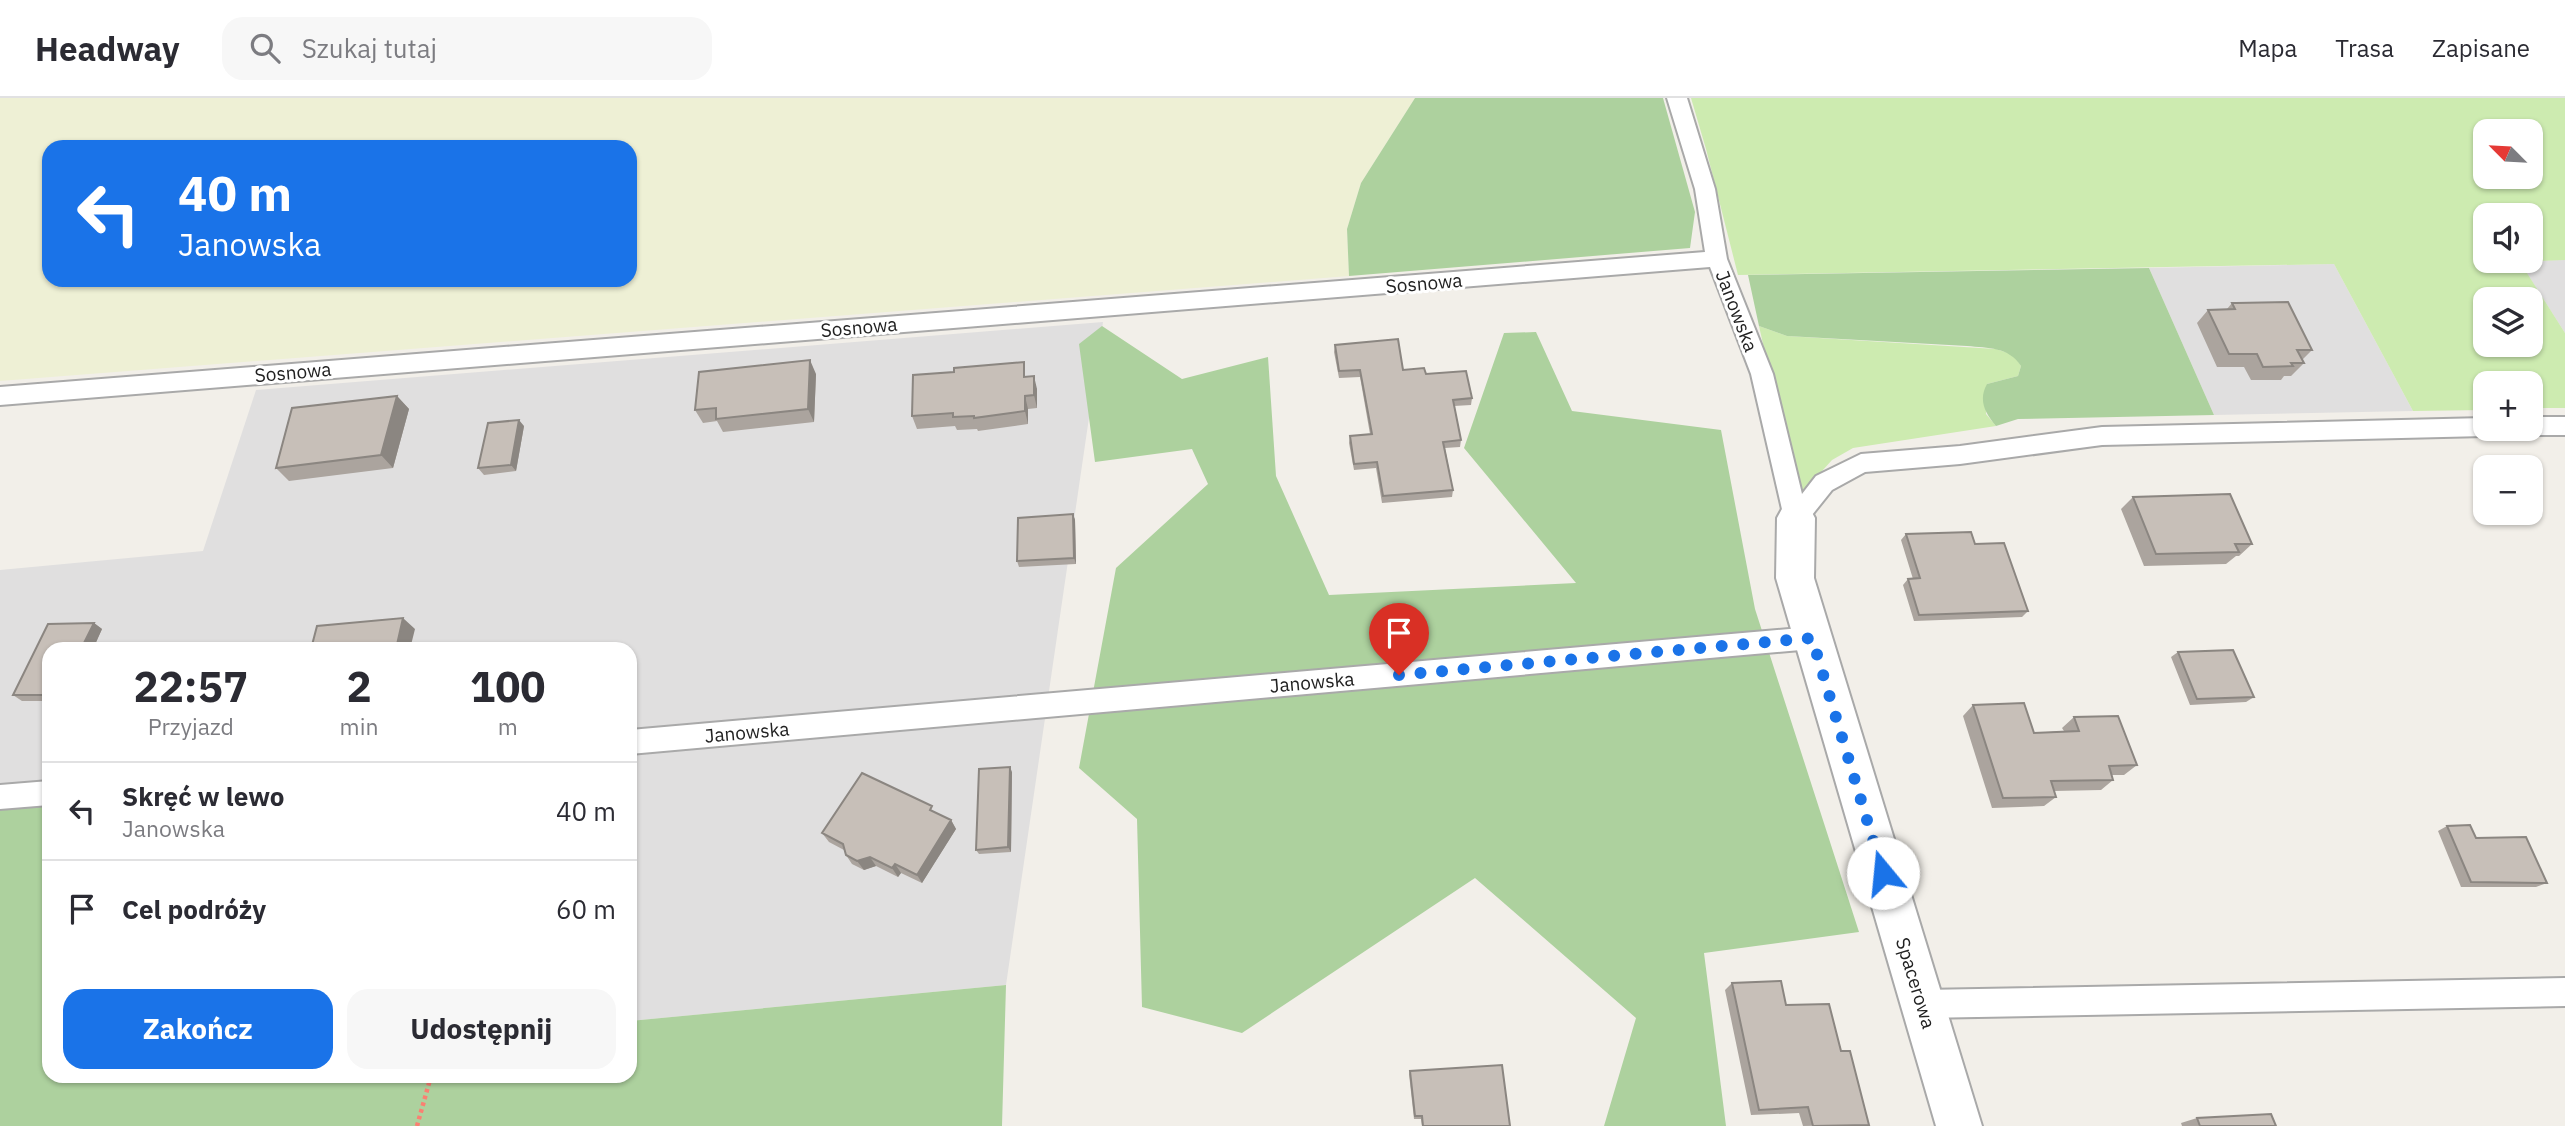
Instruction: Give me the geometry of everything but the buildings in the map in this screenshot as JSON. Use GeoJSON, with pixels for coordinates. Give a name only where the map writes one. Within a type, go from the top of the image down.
{"type":"FeatureCollection","features":[{"type":"Feature","properties":{"kind":"street","name":"Janowska"},"geometry":{"type":"LineString","coordinates":[[1796,518],[1795,578],[1812,638]]}},
{"type":"Feature","properties":{"kind":"street","name":"Spacerowa"},"geometry":{"type":"LineString","coordinates":[[1812,638],[1959,1126]]}},
{"type":"Feature","properties":{"kind":"lane","name":"Janowska"},"geometry":{"type":"LineString","coordinates":[[1677,98],[1704,189],[1717,259],[1762,374],[1796,518]]}},
{"type":"Feature","properties":{"kind":"lane","name":"Sosnowa"},"geometry":{"type":"LineString","coordinates":[[0,396],[1717,259]]}},
{"type":"Feature","properties":{"kind":"lane"},"geometry":{"type":"LineString","coordinates":[[1796,518],[1824,484],[1861,463],[1960,455],[2102,436],[2473,426]]}},
{"type":"Feature","properties":{"kind":"lane"},"geometry":{"type":"LineString","coordinates":[[2543,426],[2565,426]]}},
{"type":"Feature","properties":{"kind":"lane","name":"Janowska"},"geometry":{"type":"LineString","coordinates":[[637,741],[1812,638]]}},
{"type":"Feature","properties":{"kind":"lane"},"geometry":{"type":"LineString","coordinates":[[0,797],[42,794]]}},
{"type":"Feature","properties":{"kind":"lane"},"geometry":{"type":"LineString","coordinates":[[1923,1004],[2565,992]]}},
{"type":"Feature","properties":{"kind":"path"},"geometry":{"type":"LineString","coordinates":[[417,1126],[429,1083]]}},
{"type":"Feature","properties":{"kind":"shaded area"},"geometry":{"type":"Polygon","coordinates":[[[2543,260],[2565,260],[2565,333],[2543,299],[2543,287],[2536,287],[2527,273],[2543,273],[2543,260]]]}},
{"type":"Feature","properties":{"kind":"shaded area"},"geometry":{"type":"Polygon","coordinates":[[[2334,264],[2413,411],[2214,415],[2149,268],[2334,264]]]}},
{"type":"Feature","properties":{"kind":"shaded area"},"geometry":{"type":"Polygon","coordinates":[[[1103,322],[1006,985],[637,1020],[637,642],[42,642],[42,794],[0,797],[0,570],[203,551],[256,390],[1103,322]]]}},
{"type":"Feature","properties":{"kind":"green space"},"geometry":{"type":"Polygon","coordinates":[[[0,98],[1415,98],[1361,183],[1347,229],[1349,276],[0,381],[0,98]]]}},
{"type":"Feature","properties":{"kind":"green space"},"geometry":{"type":"Polygon","coordinates":[[[1415,98],[1663,98],[1695,212],[1690,248],[1349,276],[1347,229],[1361,183],[1415,98]]]}},
{"type":"Feature","properties":{"kind":"green space"},"geometry":{"type":"Polygon","coordinates":[[[1691,98],[2565,98],[2565,260],[2543,261],[2543,203],[2473,203],[2473,273],[2527,273],[2536,287],[2473,287],[2473,357],[2543,357],[2543,298],[2565,333],[2565,408],[2543,408],[2543,371],[2473,371],[2473,410],[2413,411],[2334,264],[1738,275],[1691,98]]]}},
{"type":"Feature","properties":{"kind":"green space"},"geometry":{"type":"Polygon","coordinates":[[[2149,268],[2214,415],[2018,419],[1996,426],[1986,411],[1983,395],[1987,384],[2018,376],[2021,366],[2010,355],[1983,347],[1787,336],[1759,326],[1748,275],[2149,268]]]}},
{"type":"Feature","properties":{"kind":"green space"},"geometry":{"type":"Polygon","coordinates":[[[1102,326],[1182,379],[1268,357],[1276,476],[1329,595],[1576,583],[1464,448],[1504,333],[1536,332],[1572,411],[1721,430],[1755,609],[1859,932],[1704,953],[1726,1126],[1604,1126],[1636,1018],[1475,878],[1242,1033],[1142,1007],[1137,819],[1079,768],[1116,568],[1208,484],[1192,449],[1095,462],[1079,344],[1102,326]]]}},
{"type":"Feature","properties":{"kind":"green space"},"geometry":{"type":"Polygon","coordinates":[[[1759,326],[1787,336],[1996,349],[2014,355],[2021,366],[2018,376],[1987,384],[1986,414],[1996,426],[1853,448],[1832,460],[1804,495],[1797,496],[1759,326]]]}},
{"type":"Feature","properties":{"kind":"green space"},"geometry":{"type":"Polygon","coordinates":[[[42,794],[42,1083],[637,1083],[637,1020],[1006,985],[1002,1126],[0,1126],[0,797],[42,794]]]}},
{"type":"Feature","properties":{"kind":"route"},"geometry":{"type":"LineString","coordinates":[[1399,675],[1812,638],[1883,873]]}}]}
